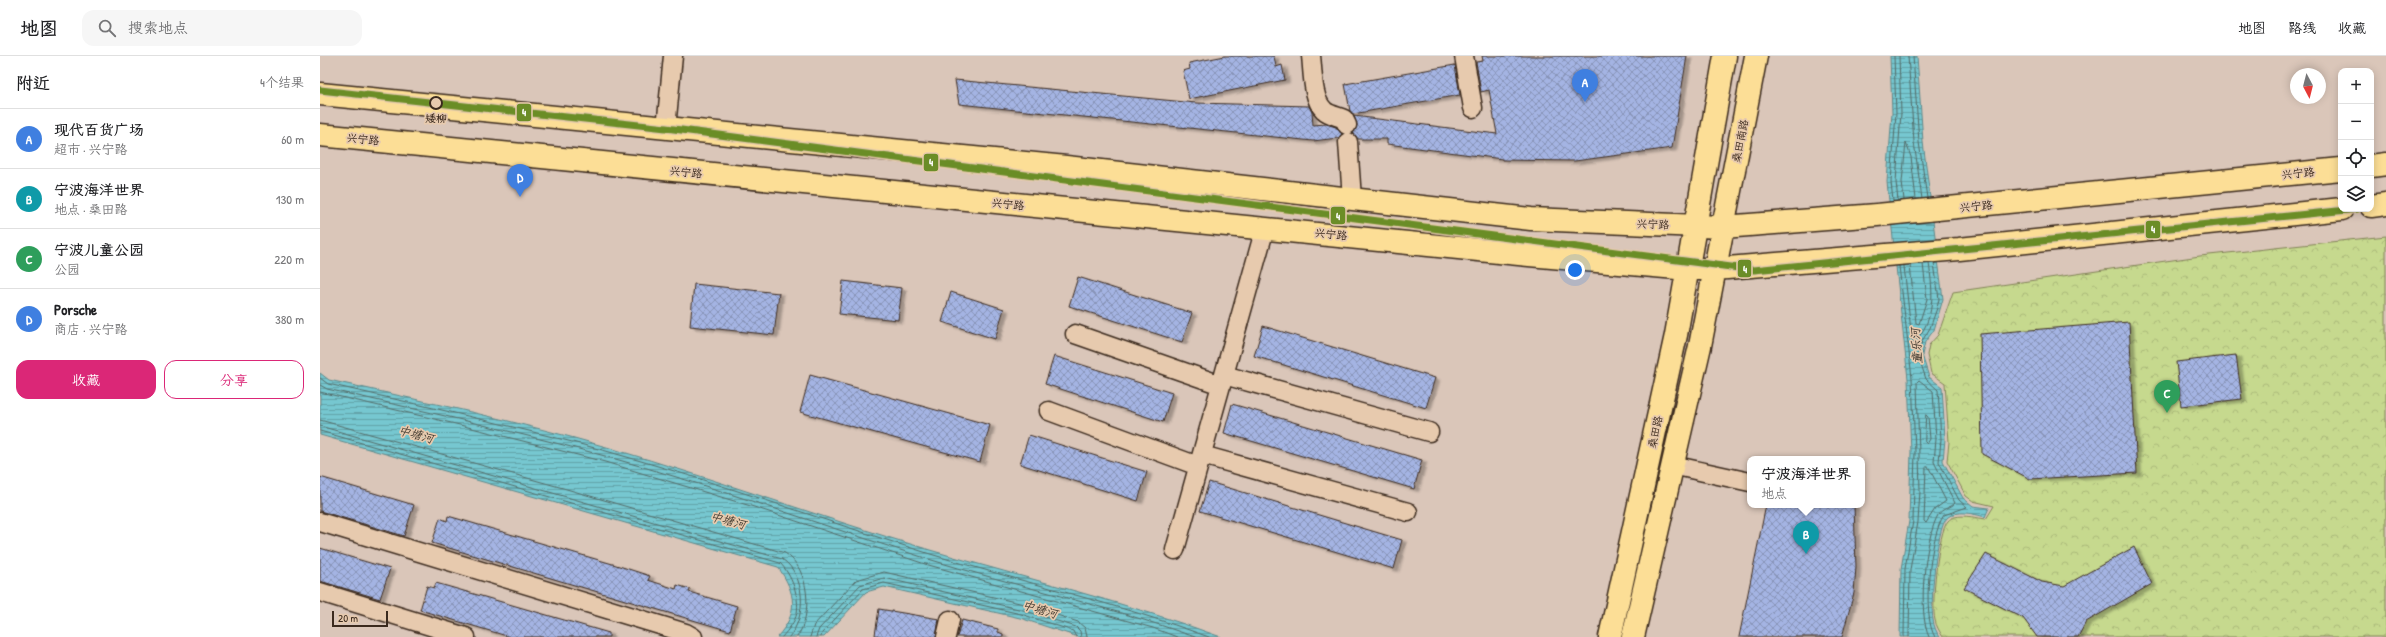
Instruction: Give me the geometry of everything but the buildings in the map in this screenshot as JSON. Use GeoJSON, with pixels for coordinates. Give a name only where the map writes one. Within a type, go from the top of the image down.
{"type":"FeatureCollection","features":[{"type":"Feature","properties":{"kind":"main road"},"geometry":{"type":"LineString","coordinates":[[1696,226],[1725,56]]}},
{"type":"Feature","properties":{"kind":"main road","name":"桑田南路"},"geometry":{"type":"LineString","coordinates":[[1723,227],[1756,56]]}},
{"type":"Feature","properties":{"kind":"main road","name":"兴宁路"},"geometry":{"type":"LineString","coordinates":[[320,94],[1066,167],[1531,219],[1696,226],[1723,227],[1877,216],[2338,169]]}},
{"type":"Feature","properties":{"kind":"main road","name":"兴宁路"},"geometry":{"type":"LineString","coordinates":[[320,135],[1083,212],[1688,269],[1714,269],[1959,249],[2338,209]]}},
{"type":"Feature","properties":{"kind":"main road"},"geometry":{"type":"LineString","coordinates":[[2374,166],[2386,164]]}},
{"type":"Feature","properties":{"kind":"main road"},"geometry":{"type":"LineString","coordinates":[[2374,206],[2386,204]]}},
{"type":"Feature","properties":{"kind":"main road","name":"桑田路"},"geometry":{"type":"LineString","coordinates":[[1610,637],[1696,226]]}},
{"type":"Feature","properties":{"kind":"main road"},"geometry":{"type":"LineString","coordinates":[[1633,637],[1672,466],[1723,227]]}},
{"type":"Feature","properties":{"kind":"lane"},"geometry":{"type":"LineString","coordinates":[[666,128],[673,56]]}},
{"type":"Feature","properties":{"kind":"lane"},"geometry":{"type":"LineString","coordinates":[[1311,56],[1320,106],[1325,112],[1344,119],[1348,134],[1352,199]]}},
{"type":"Feature","properties":{"kind":"lane"},"geometry":{"type":"LineString","coordinates":[[1464,56],[1473,108]]}},
{"type":"Feature","properties":{"kind":"lane"},"geometry":{"type":"LineString","coordinates":[[1175,550],[1264,228]]}},
{"type":"Feature","properties":{"kind":"lane"},"geometry":{"type":"LineString","coordinates":[[1075,334],[1222,380],[1429,432]]}},
{"type":"Feature","properties":{"kind":"lane"},"geometry":{"type":"LineString","coordinates":[[1049,411],[1200,461],[1408,512]]}},
{"type":"Feature","properties":{"kind":"lane"},"geometry":{"type":"LineString","coordinates":[[1672,466],[1747,481]]}},
{"type":"Feature","properties":{"kind":"lane"},"geometry":{"type":"LineString","coordinates":[[320,522],[686,633],[693,637]]}},
{"type":"Feature","properties":{"kind":"lane"},"geometry":{"type":"LineString","coordinates":[[320,592],[466,637]]}},
{"type":"Feature","properties":{"kind":"green space"},"geometry":{"type":"Polygon","coordinates":[[[2386,236],[2386,637],[1943,637],[1936,622],[1934,600],[1938,553],[1944,528],[1948,521],[1956,517],[1966,516],[1986,519],[1994,506],[1973,501],[1966,496],[1947,461],[1949,442],[1945,383],[1931,373],[1927,355],[1929,345],[1938,335],[1953,292],[2200,256],[2386,236]]]}},
{"type":"Feature","properties":{"kind":"water","name":"童乐河"},"geometry":{"type":"Polygon","coordinates":[[[1890,56],[1917,56],[1923,142],[1943,299],[1934,330],[1925,342],[1922,355],[1929,377],[1942,387],[1945,439],[1943,461],[1963,498],[1973,506],[1989,508],[1985,517],[1961,513],[1951,515],[1947,518],[1943,525],[1937,551],[1932,599],[1933,622],[1940,637],[1900,637],[1901,569],[1909,521],[1911,452],[1908,379],[1887,182],[1892,113],[1890,56]]]}},
{"type":"Feature","properties":{"kind":"water","name":"中塘河"},"geometry":{"type":"Polygon","coordinates":[[[320,373],[329,380],[505,420],[610,448],[890,538],[1113,602],[1185,624],[1221,637],[1078,637],[1020,618],[884,587],[866,592],[824,637],[777,637],[789,620],[792,611],[789,586],[778,567],[320,435],[320,373]]]}},
{"type":"Feature","properties":{"kind":"transit line","name":"4"},"geometry":{"type":"LineString","coordinates":[[320,90],[666,128],[1754,270],[2338,211]]}},
{"type":"Feature","properties":{"kind":"place","name":"现代百货广场"},"geometry":{"type":"Point","coordinates":[1585,102]}},
{"type":"Feature","properties":{"kind":"place","name":"矮柳"},"geometry":{"type":"Point","coordinates":[436,103]}},
{"type":"Feature","properties":{"kind":"place","name":"Porsche"},"geometry":{"type":"Point","coordinates":[520,197]}},
{"type":"Feature","properties":{"kind":"place","name":"宁波儿童公园"},"geometry":{"type":"Point","coordinates":[2167,413]}},
{"type":"Feature","properties":{"kind":"place","name":"宁波海洋世界"},"geometry":{"type":"Point","coordinates":[1806,554]}}]}
